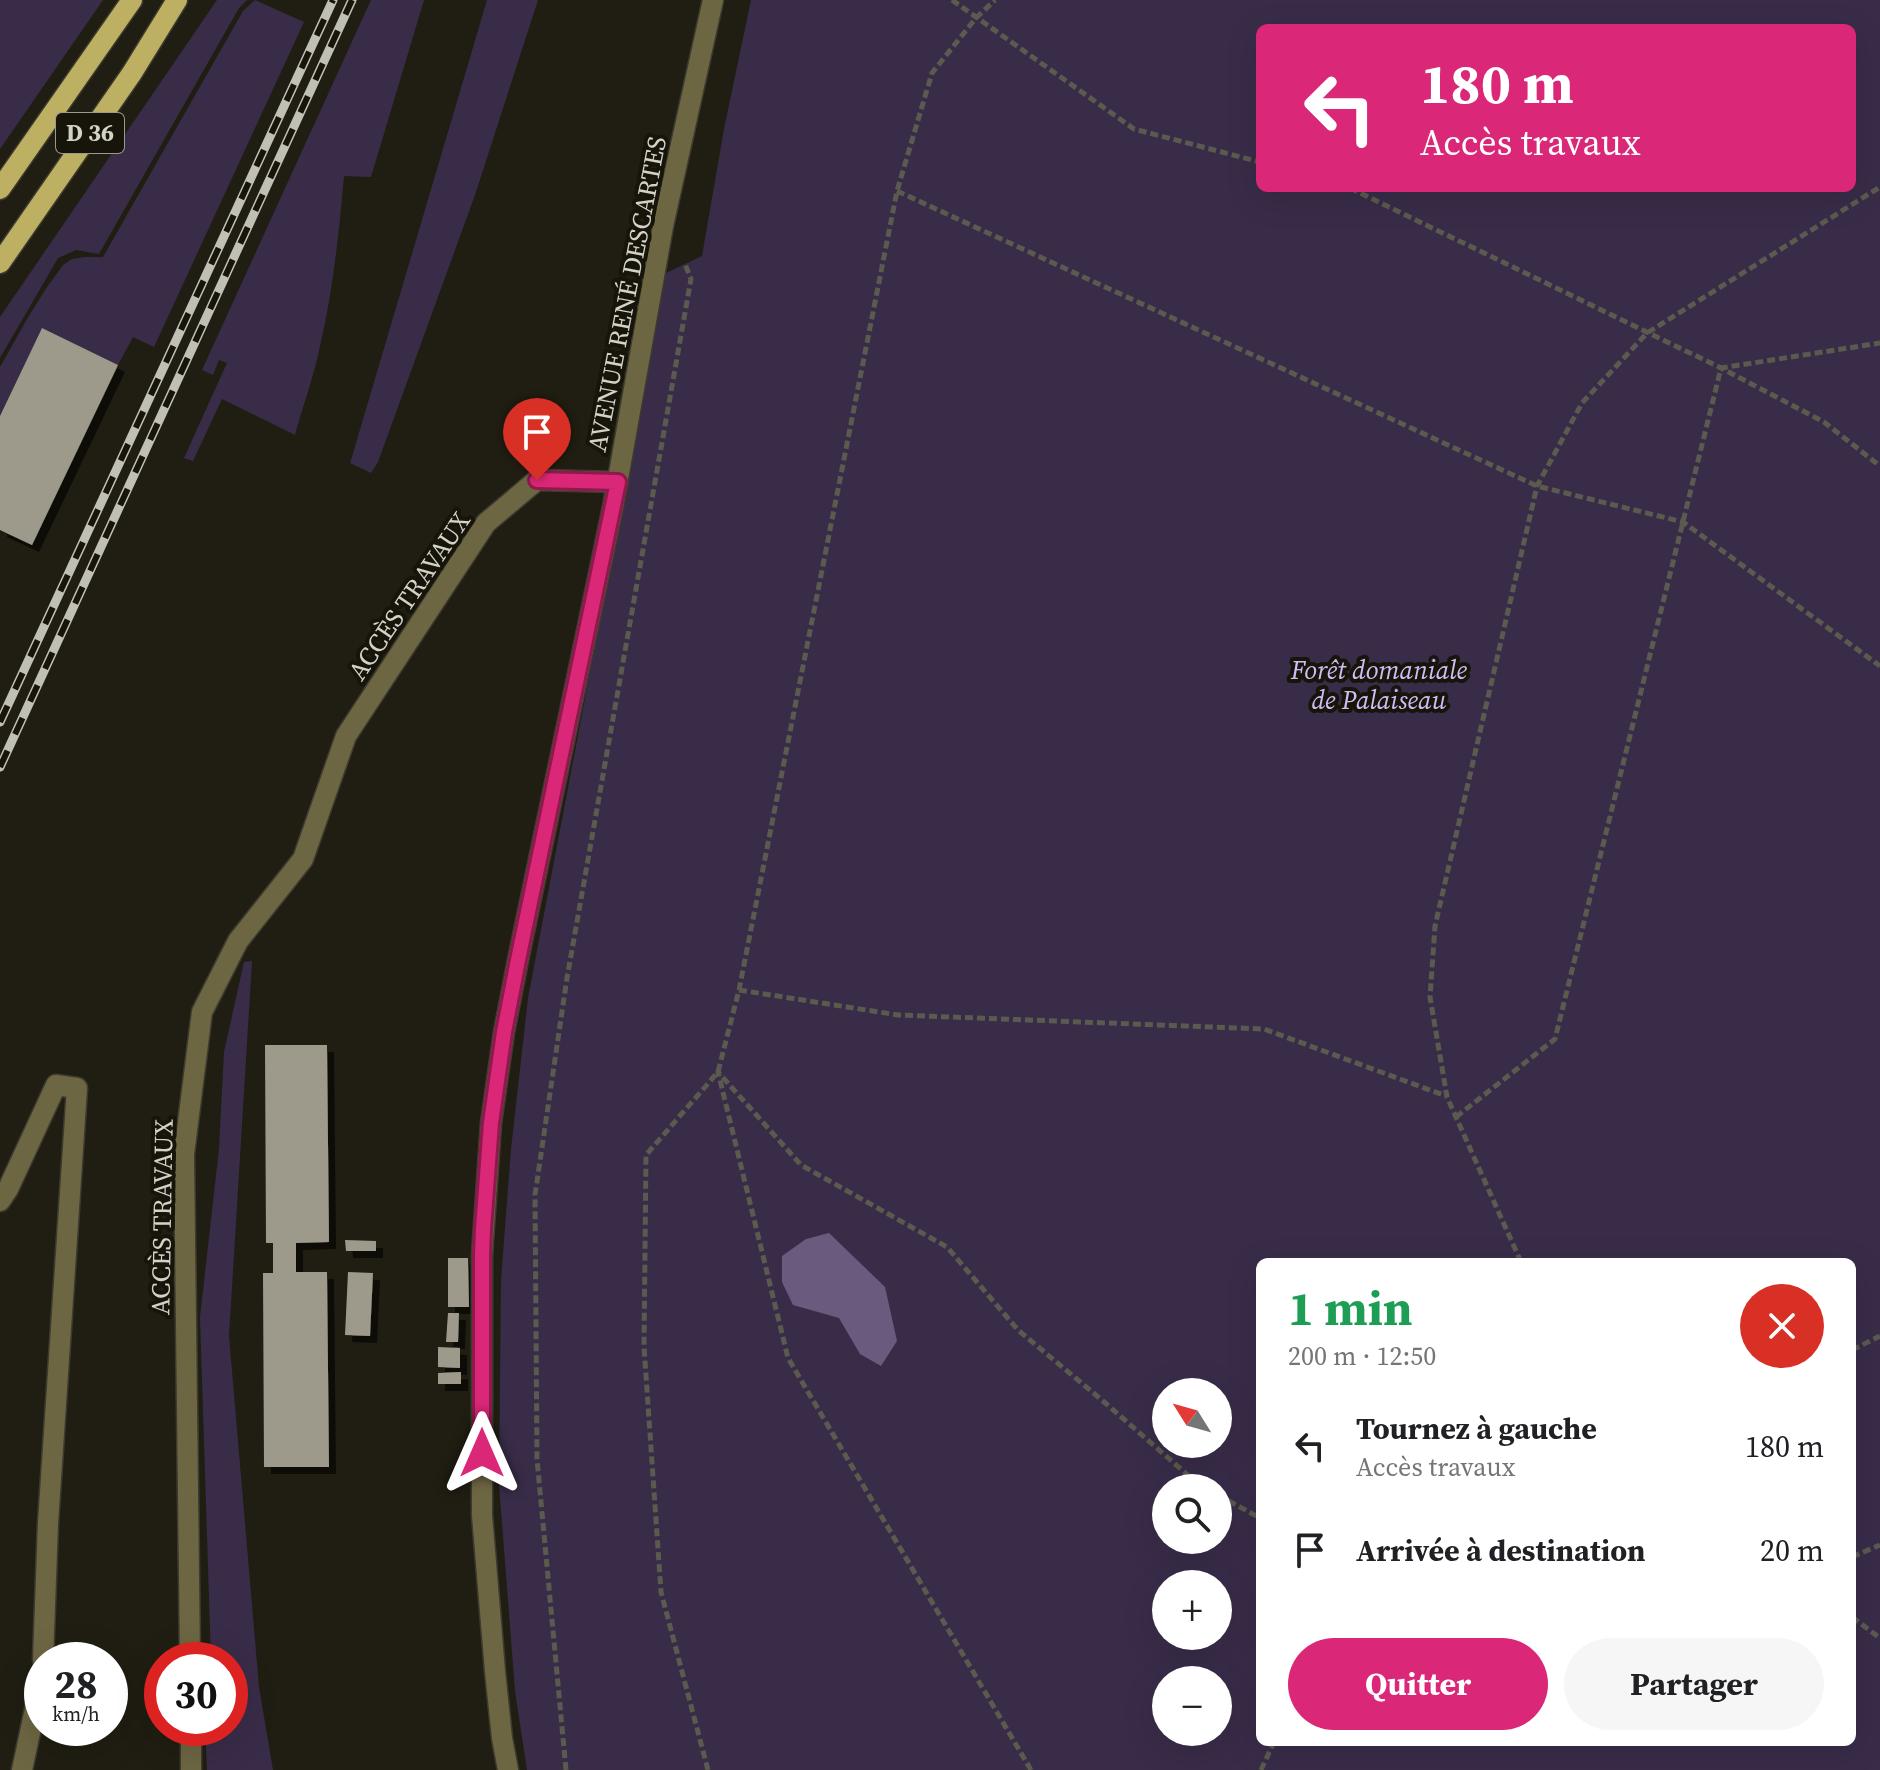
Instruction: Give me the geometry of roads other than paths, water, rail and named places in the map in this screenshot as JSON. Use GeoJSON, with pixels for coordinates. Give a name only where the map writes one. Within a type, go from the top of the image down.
{"type":"FeatureCollection","features":[{"type":"Feature","properties":{"kind":"main road","name":"D 36"},"geometry":{"type":"LineString","coordinates":[[0,189],[132,0]]}},
{"type":"Feature","properties":{"kind":"main road","name":"D 36"},"geometry":{"type":"LineString","coordinates":[[0,263],[132,73],[177,0]]}},
{"type":"Feature","properties":{"kind":"street","name":"AVENUE RENÉ DESCARTES"},"geometry":{"type":"LineString","coordinates":[[508,1770],[502,1738],[482,1515],[482,1255],[491,1123],[504,1032],[618,482],[663,226],[713,0]]}},
{"type":"Feature","properties":{"kind":"street","name":"ACCÈS TRAVAUX"},"geometry":{"type":"LineString","coordinates":[[190,1642],[184,1154],[202,1012],[238,941],[303,859],[346,736],[486,523],[537,480],[618,482]]}},
{"type":"Feature","properties":{"kind":"street"},"geometry":{"type":"LineString","coordinates":[[0,1201],[56,1085],[77,1088],[48,1523],[44,1642]]}},
{"type":"Feature","properties":{"kind":"street","name":"AVENUE RENÉ DESCARTES"},"geometry":{"type":"LineString","coordinates":[[493,1770],[502,1738]]}},
{"type":"Feature","properties":{"kind":"street"},"geometry":{"type":"LineString","coordinates":[[22,1770],[27,1746]]}},
{"type":"Feature","properties":{"kind":"street"},"geometry":{"type":"LineString","coordinates":[[191,1746],[191,1770]]}},
{"type":"Feature","properties":{"kind":"railway"},"geometry":{"type":"LineString","coordinates":[[0,722],[333,0]]}},
{"type":"Feature","properties":{"kind":"railway"},"geometry":{"type":"LineString","coordinates":[[0,767],[352,0]]}},
{"type":"Feature","properties":{"kind":"park label","name":"Forêt domaniale de Palaiseau"},"geometry":{"type":"Point","coordinates":[1379,685]}}]}
